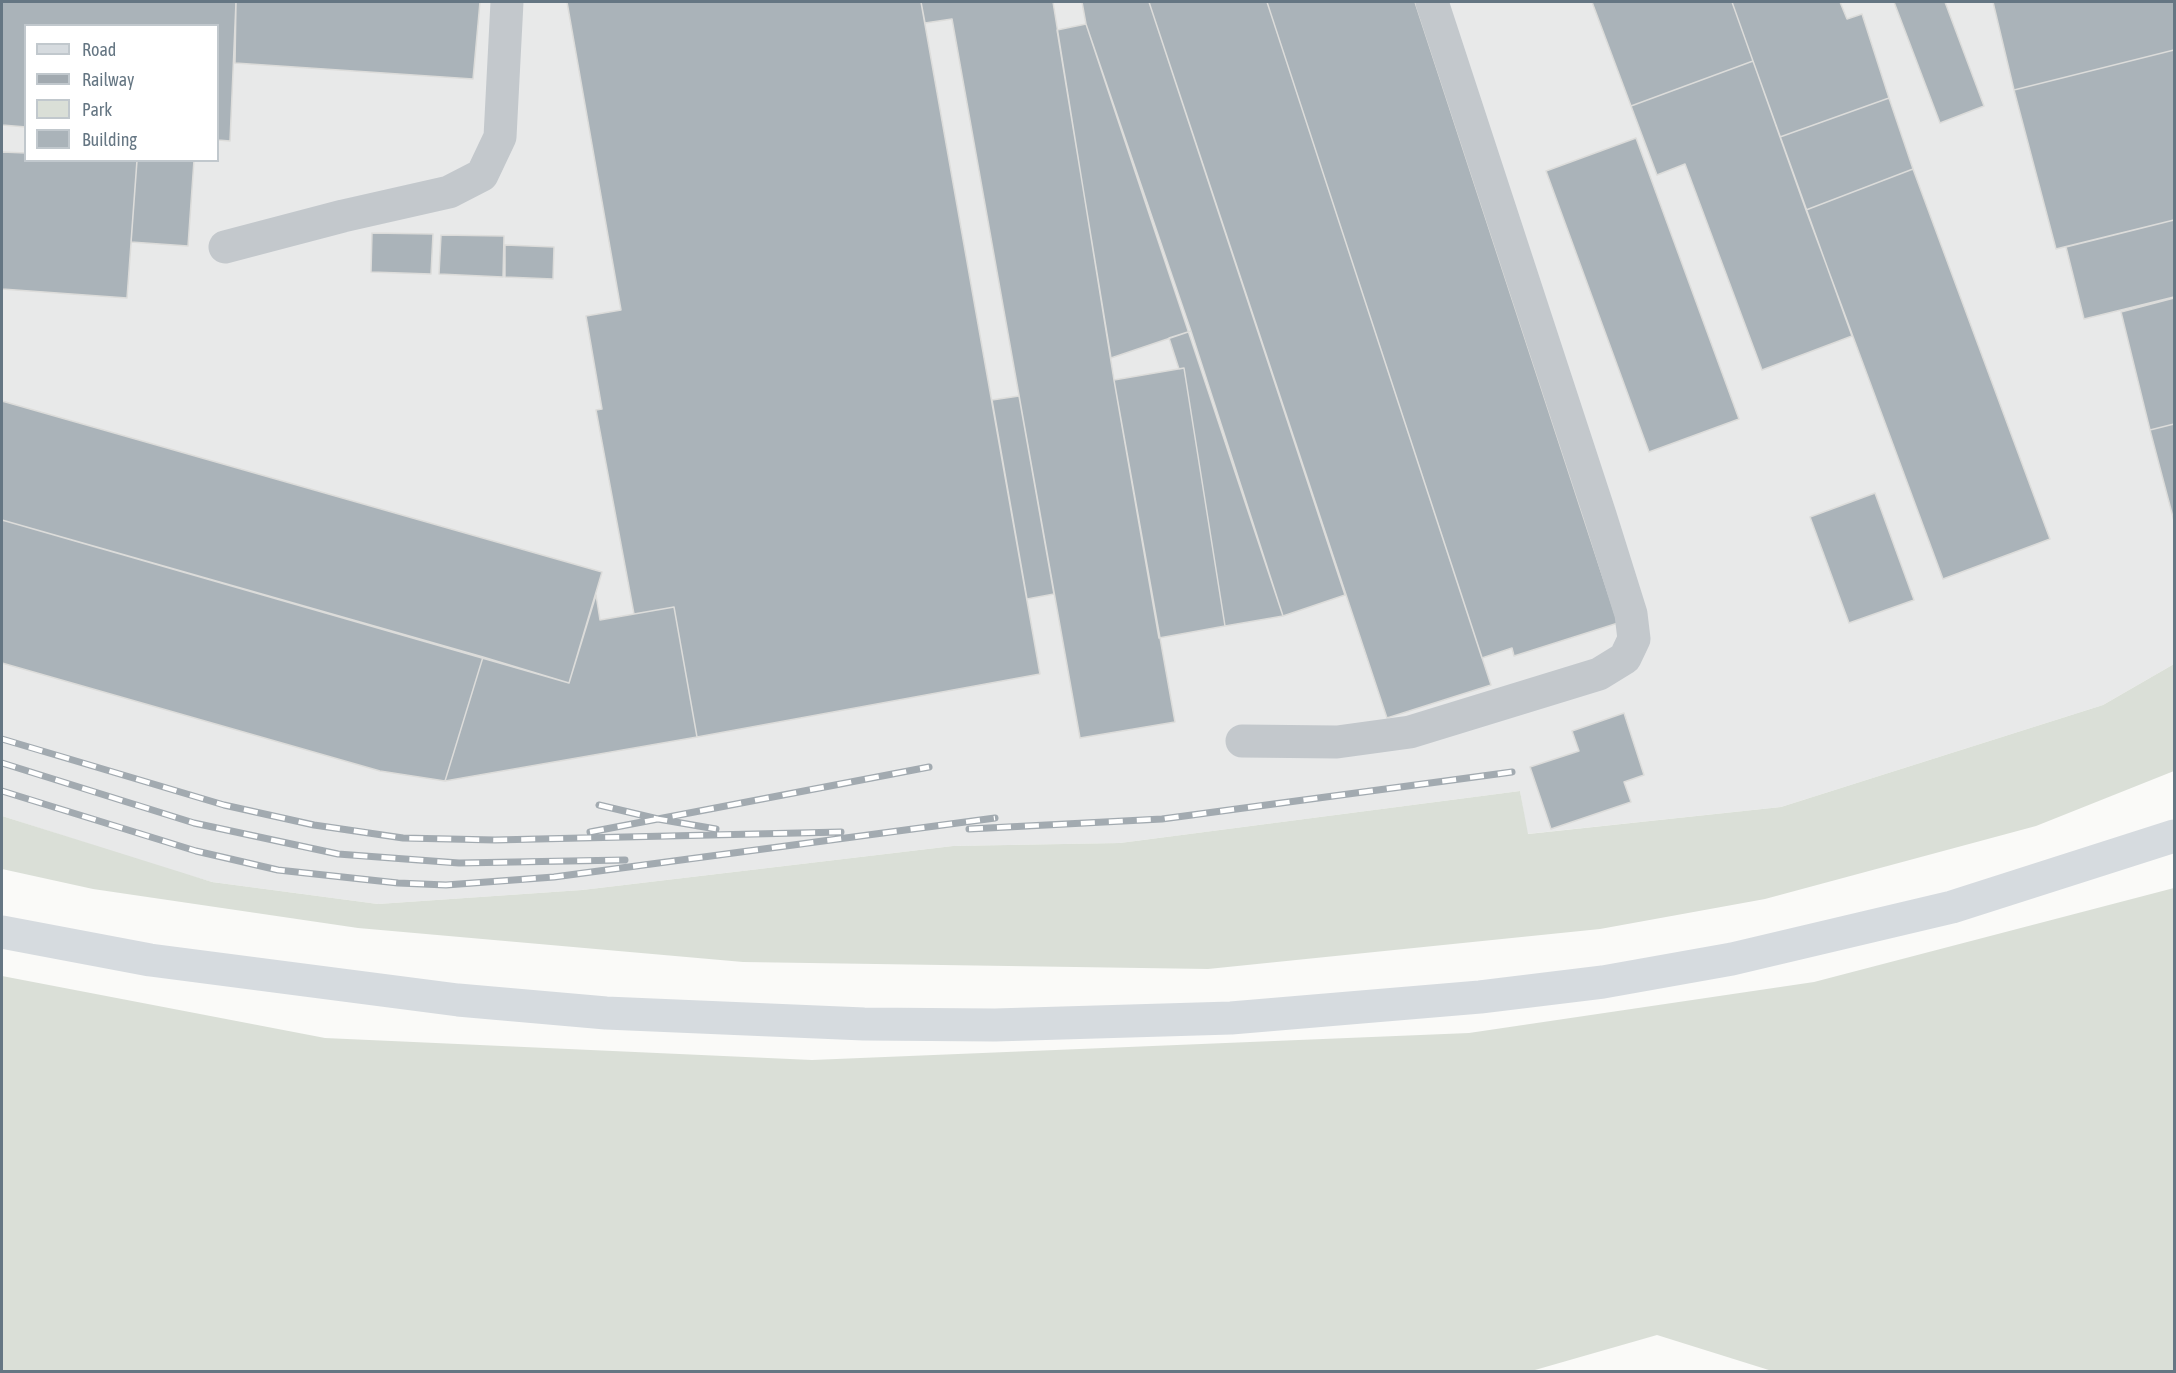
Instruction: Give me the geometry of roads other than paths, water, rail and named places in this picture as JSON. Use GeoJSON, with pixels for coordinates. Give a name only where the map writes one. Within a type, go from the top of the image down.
{"type":"FeatureCollection","features":[{"type":"Feature","properties":{"kind":"main road"},"geometry":{"type":"LineString","coordinates":[[2,932],[161,962],[458,1000],[606,1013],[876,1024],[994,1024],[1232,1018],[1480,997],[1603,982],[1732,959],[1952,907],[2175,836]]}},
{"type":"Feature","properties":{"kind":"lane"},"geometry":{"type":"LineString","coordinates":[[225,247],[343,216],[449,192],[482,175],[500,137],[507,2]]}},
{"type":"Feature","properties":{"kind":"lane"},"geometry":{"type":"LineString","coordinates":[[1242,741],[1337,742],[1410,732],[1599,674],[1625,658],[1634,639],[1631,614],[1596,503],[1432,2]]}},
{"type":"Feature","properties":{"kind":"railway"},"geometry":{"type":"LineString","coordinates":[[2,739],[224,805],[314,825],[403,838],[495,840],[841,832]]}},
{"type":"Feature","properties":{"kind":"railway"},"geometry":{"type":"LineString","coordinates":[[2,763],[194,823],[338,854],[459,863],[625,860]]}},
{"type":"Feature","properties":{"kind":"railway"},"geometry":{"type":"LineString","coordinates":[[590,832],[929,767]]}},
{"type":"Feature","properties":{"kind":"railway"},"geometry":{"type":"LineString","coordinates":[[969,829],[1162,819],[1512,772]]}},
{"type":"Feature","properties":{"kind":"railway"},"geometry":{"type":"LineString","coordinates":[[2,791],[196,851],[278,870],[398,883],[446,885],[554,877],[995,818]]}},
{"type":"Feature","properties":{"kind":"railway"},"geometry":{"type":"LineString","coordinates":[[599,805],[658,819],[716,829]]}}]}
